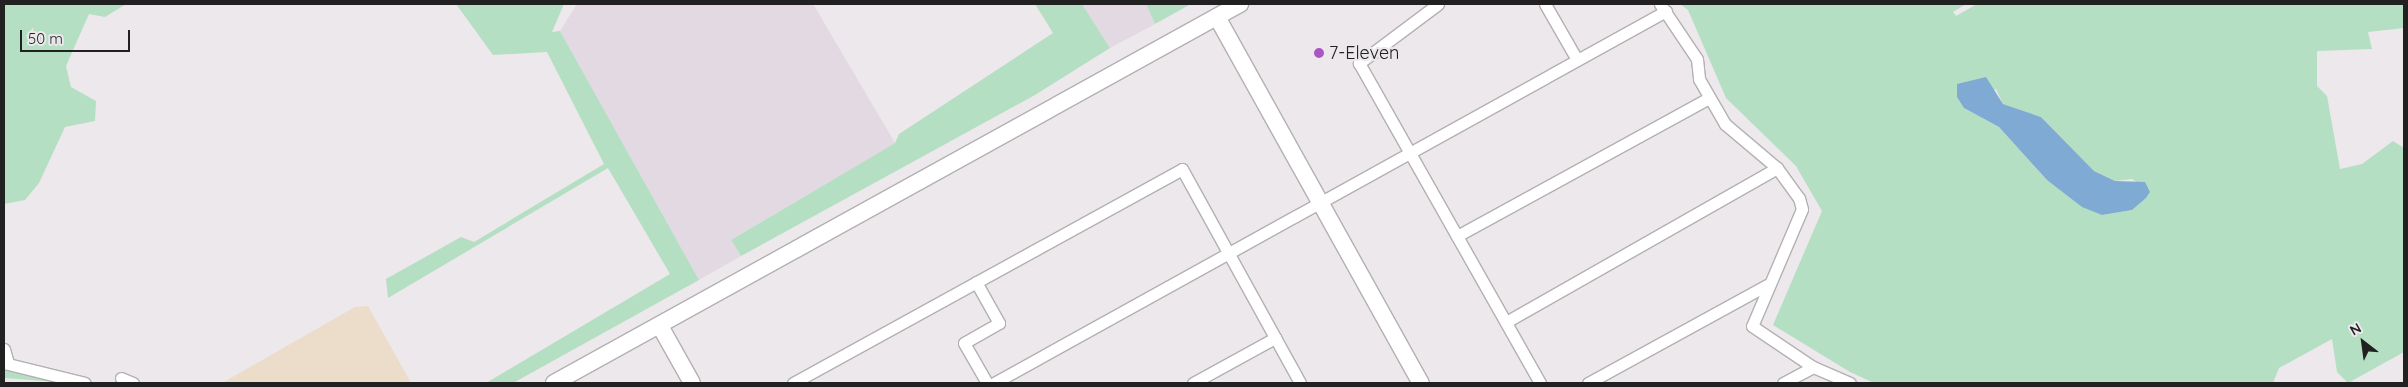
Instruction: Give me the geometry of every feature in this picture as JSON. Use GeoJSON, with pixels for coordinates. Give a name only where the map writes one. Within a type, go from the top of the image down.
{"type":"FeatureCollection","features":[{"type":"Feature","properties":{"kind":"street"},"geometry":{"type":"LineString","coordinates":[[554,383],[1240,4]]}},
{"type":"Feature","properties":{"kind":"street"},"geometry":{"type":"LineString","coordinates":[[1438,4],[1359,63],[1412,153],[1540,383]]}},
{"type":"Feature","properties":{"kind":"street"},"geometry":{"type":"LineString","coordinates":[[1545,4],[1576,58]]}},
{"type":"Feature","properties":{"kind":"street"},"geometry":{"type":"LineString","coordinates":[[994,383],[1227,252],[1320,204],[1412,153],[1663,7],[1697,59],[1699,79],[1736,136],[1777,168],[1799,198],[1802,209],[1767,285],[1752,326],[1814,366],[1850,383]]}},
{"type":"Feature","properties":{"kind":"street"},"geometry":{"type":"LineString","coordinates":[[1217,17],[1421,383]]}},
{"type":"Feature","properties":{"kind":"street"},"geometry":{"type":"LineString","coordinates":[[1458,236],[1710,98]]}},
{"type":"Feature","properties":{"kind":"street"},"geometry":{"type":"LineString","coordinates":[[1506,322],[1777,168]]}},
{"type":"Feature","properties":{"kind":"street"},"geometry":{"type":"LineString","coordinates":[[793,383],[1182,169],[1300,383]]}},
{"type":"Feature","properties":{"kind":"street"},"geometry":{"type":"LineString","coordinates":[[976,282],[999,323],[964,343],[987,383]]}},
{"type":"Feature","properties":{"kind":"street"},"geometry":{"type":"LineString","coordinates":[[1588,383],[1767,285]]}},
{"type":"Feature","properties":{"kind":"street"},"geometry":{"type":"LineString","coordinates":[[660,326],[692,383]]}},
{"type":"Feature","properties":{"kind":"street"},"geometry":{"type":"LineString","coordinates":[[1193,383],[1275,338]]}},
{"type":"Feature","properties":{"kind":"street"},"geometry":{"type":"LineString","coordinates":[[4,349],[6,363],[85,383]]}},
{"type":"Feature","properties":{"kind":"street"},"geometry":{"type":"LineString","coordinates":[[1783,383],[1814,366]]}},
{"type":"Feature","properties":{"kind":"street"},"geometry":{"type":"LineString","coordinates":[[121,378],[133,383]]}},
{"type":"Feature","properties":{"kind":"shaded area"},"geometry":{"type":"Polygon","coordinates":[[[577,4],[813,4],[895,143],[731,240],[741,256],[699,280],[560,31],[577,4]]]}},
{"type":"Feature","properties":{"kind":"shaded area"},"geometry":{"type":"Polygon","coordinates":[[[1082,4],[1146,4],[1155,24],[1110,48],[1082,4]]]}},
{"type":"Feature","properties":{"kind":"shaded area"},"geometry":{"type":"Polygon","coordinates":[[[368,306],[411,383],[222,383],[355,307],[368,306]]]}},
{"type":"Feature","properties":{"kind":"green space"},"geometry":{"type":"Polygon","coordinates":[[[4,4],[126,4],[105,17],[89,14],[66,66],[71,87],[96,101],[95,121],[65,127],[39,183],[25,200],[4,204],[4,4]]]}},
{"type":"Feature","properties":{"kind":"green space"},"geometry":{"type":"Polygon","coordinates":[[[456,4],[564,4],[552,32],[560,31],[699,280],[513,383],[486,383],[670,274],[608,168],[388,298],[386,279],[461,237],[474,242],[604,164],[547,52],[493,55],[456,4]]]}},
{"type":"Feature","properties":{"kind":"green space"},"geometry":{"type":"Polygon","coordinates":[[[1035,4],[1082,4],[1110,48],[1035,95],[741,256],[731,240],[895,143],[899,134],[1053,33],[1035,4]]]}},
{"type":"Feature","properties":{"kind":"green space"},"geometry":{"type":"Polygon","coordinates":[[[1146,4],[1191,4],[1155,24],[1146,4]]]}},
{"type":"Feature","properties":{"kind":"green space"},"geometry":{"type":"Polygon","coordinates":[[[1680,4],[1966,4],[1953,12],[1956,16],[1977,4],[2404,4],[2404,28],[2368,32],[2372,49],[2317,51],[2317,86],[2327,96],[2340,169],[2362,164],[2393,141],[2404,148],[2404,352],[2348,383],[2337,372],[2332,339],[2279,368],[2273,383],[1874,383],[1850,372],[1773,325],[1822,211],[1796,166],[1726,98],[1688,10],[1680,4]],[[1996,89],[1964,108],[1999,127],[2047,180],[2102,215],[2132,210],[2150,192],[2132,179],[2115,181],[2094,171],[2041,117],[2003,104],[1996,89]]]}},
{"type":"Feature","properties":{"kind":"green space"},"geometry":{"type":"Polygon","coordinates":[[[4,370],[72,383],[4,378],[4,370]]]}},
{"type":"Feature","properties":{"kind":"water"},"geometry":{"type":"Polygon","coordinates":[[[1986,77],[2003,104],[2041,117],[2094,171],[2115,181],[2145,182],[2150,192],[2146,198],[2132,210],[2102,215],[2082,207],[2047,180],[1999,127],[1964,108],[1957,97],[1957,84],[1986,77]]]}},
{"type":"Feature","properties":{"kind":"place","name":"7-Eleven"},"geometry":{"type":"Point","coordinates":[1319,53]}}]}
